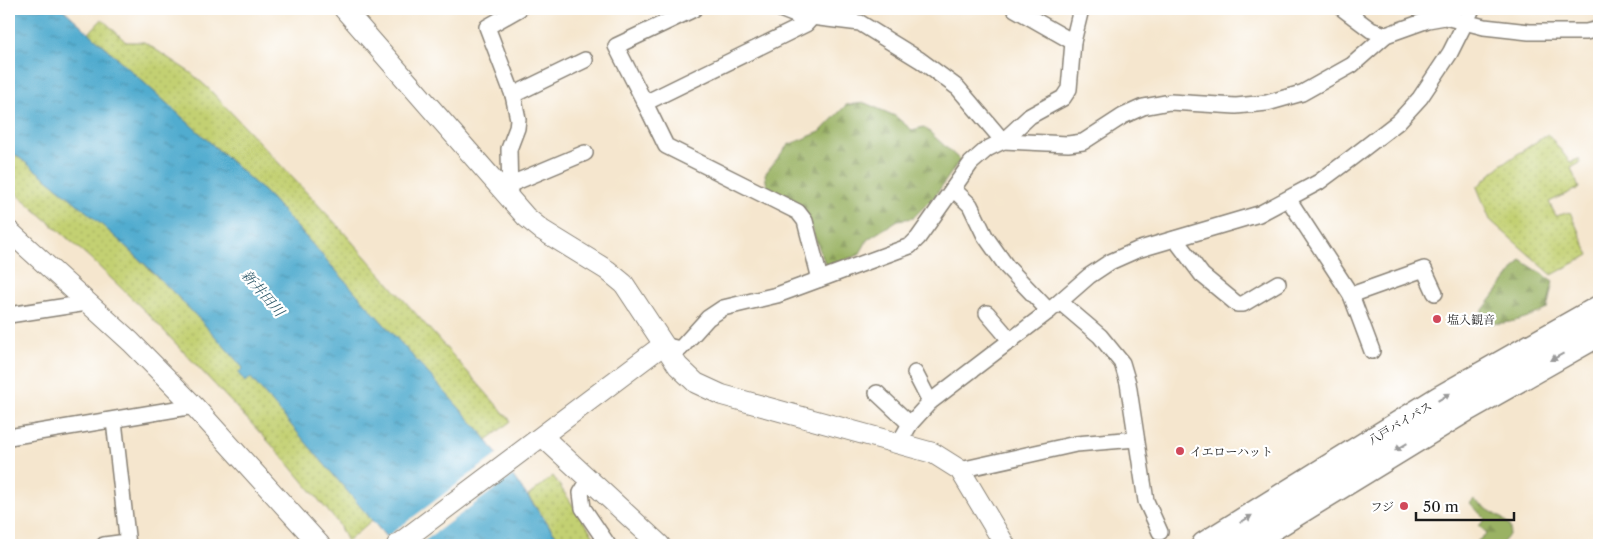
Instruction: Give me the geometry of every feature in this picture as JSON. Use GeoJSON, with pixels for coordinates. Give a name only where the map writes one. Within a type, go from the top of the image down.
{"type":"FeatureCollection","features":[{"type":"Feature","properties":{"kind":"highway","name":"八戸バイパス"},"geometry":{"type":"LineString","coordinates":[[1205,545],[1440,399],[1599,309]]}},
{"type":"Feature","properties":{"kind":"highway","name":"八戸バイパス"},"geometry":{"type":"LineString","coordinates":[[1244,545],[1457,414],[1599,333]]}},
{"type":"Feature","properties":{"kind":"street"},"geometry":{"type":"LineString","coordinates":[[344,9],[510,192],[542,230],[607,270],[624,284],[678,366],[696,383],[722,395],[932,453],[960,470],[1005,545]]}},
{"type":"Feature","properties":{"kind":"street"},"geometry":{"type":"LineString","coordinates":[[510,192],[509,149],[518,120],[513,95],[488,27],[520,9]]}},
{"type":"Feature","properties":{"kind":"street"},"geometry":{"type":"LineString","coordinates":[[694,9],[616,46],[666,146],[798,212],[805,221],[820,279]]}},
{"type":"Feature","properties":{"kind":"street"},"geometry":{"type":"LineString","coordinates":[[780,9],[795,15],[817,13],[860,23],[920,60],[958,88],[1003,141],[1068,144],[1083,142],[1123,116],[1144,107],[1170,102],[1236,106],[1267,103],[1302,93],[1343,70],[1386,35],[1428,20],[1469,16],[1484,27],[1529,32],[1586,32],[1599,29]]}},
{"type":"Feature","properties":{"kind":"street"},"geometry":{"type":"LineString","coordinates":[[1015,9],[1073,42]]}},
{"type":"Feature","properties":{"kind":"street"},"geometry":{"type":"LineString","coordinates":[[663,345],[680,349],[708,318],[723,308],[776,295],[910,246],[986,148],[1003,141],[1030,116],[1063,98],[1069,89],[1073,42],[1081,9]]}},
{"type":"Feature","properties":{"kind":"street"},"geometry":{"type":"LineString","coordinates":[[1343,9],[1371,30],[1386,35]]}},
{"type":"Feature","properties":{"kind":"street"},"geometry":{"type":"LineString","coordinates":[[645,103],[806,24],[817,13]]}},
{"type":"Feature","properties":{"kind":"street"},"geometry":{"type":"LineString","coordinates":[[899,443],[910,424],[930,402],[1054,307],[1089,276],[1110,262],[1137,250],[1259,214],[1289,200],[1319,182],[1398,122],[1420,98],[1450,53],[1469,16]]}},
{"type":"Feature","properties":{"kind":"street"},"geometry":{"type":"LineString","coordinates":[[513,95],[584,60]]}},
{"type":"Feature","properties":{"kind":"street"},"geometry":{"type":"LineString","coordinates":[[510,192],[584,153]]}},
{"type":"Feature","properties":{"kind":"street"},"geometry":{"type":"LineString","coordinates":[[953,189],[970,205],[984,236],[1007,267],[1054,307],[1100,336],[1122,363],[1146,501],[1160,532]]}},
{"type":"Feature","properties":{"kind":"street"},"geometry":{"type":"LineString","coordinates":[[1289,200],[1351,295],[1372,351]]}},
{"type":"Feature","properties":{"kind":"street"},"geometry":{"type":"LineString","coordinates":[[9,230],[131,342],[194,406],[320,545]]}},
{"type":"Feature","properties":{"kind":"street"},"geometry":{"type":"LineString","coordinates":[[1175,239],[1202,275],[1237,304],[1243,304],[1278,284]]}},
{"type":"Feature","properties":{"kind":"street"},"geometry":{"type":"LineString","coordinates":[[1351,295],[1424,270],[1435,293]]}},
{"type":"Feature","properties":{"kind":"street"},"geometry":{"type":"LineString","coordinates":[[9,315],[87,303]]}},
{"type":"Feature","properties":{"kind":"street"},"geometry":{"type":"LineString","coordinates":[[987,313],[1011,340]]}},
{"type":"Feature","properties":{"kind":"street"},"geometry":{"type":"LineString","coordinates":[[397,545],[663,345]]}},
{"type":"Feature","properties":{"kind":"street"},"geometry":{"type":"LineString","coordinates":[[915,373],[930,402]]}},
{"type":"Feature","properties":{"kind":"street"},"geometry":{"type":"LineString","coordinates":[[877,393],[910,424]]}},
{"type":"Feature","properties":{"kind":"street"},"geometry":{"type":"LineString","coordinates":[[9,437],[114,421],[194,406]]}},
{"type":"Feature","properties":{"kind":"street"},"geometry":{"type":"LineString","coordinates":[[104,545],[128,543],[114,421]]}},
{"type":"Feature","properties":{"kind":"street"},"geometry":{"type":"LineString","coordinates":[[960,470],[1076,444],[1136,439]]}},
{"type":"Feature","properties":{"kind":"street"},"geometry":{"type":"LineString","coordinates":[[536,442],[589,480],[660,545]]}},
{"type":"Feature","properties":{"kind":"street"},"geometry":{"type":"LineString","coordinates":[[589,480],[581,492],[583,508],[608,545]]}},
{"type":"Feature","properties":{"kind":"street"},"geometry":{"type":"LineString","coordinates":[[1205,545],[1231,541],[1244,545]]}},
{"type":"Feature","properties":{"kind":"green space"},"geometry":{"type":"Polygon","coordinates":[[[102,19],[126,42],[144,42],[191,73],[209,89],[339,227],[511,421],[487,440],[269,196],[89,33],[102,19]]]}},
{"type":"Feature","properties":{"kind":"green space"},"geometry":{"type":"Polygon","coordinates":[[[865,103],[895,116],[912,130],[924,127],[960,160],[935,196],[913,218],[898,220],[868,239],[859,255],[826,266],[804,210],[791,199],[767,187],[765,174],[788,145],[820,132],[846,105],[865,103]]]}},
{"type":"Feature","properties":{"kind":"green space"},"geometry":{"type":"Polygon","coordinates":[[[1548,134],[1570,162],[1579,159],[1580,163],[1571,168],[1579,188],[1549,202],[1556,216],[1570,212],[1589,255],[1552,275],[1490,220],[1477,187],[1501,165],[1548,134]]]}},
{"type":"Feature","properties":{"kind":"green space"},"geometry":{"type":"Polygon","coordinates":[[[9,150],[57,186],[116,237],[201,319],[244,369],[245,382],[251,377],[373,519],[347,542],[338,523],[282,456],[148,314],[90,258],[9,187],[9,150]]]}},
{"type":"Feature","properties":{"kind":"green space"},"geometry":{"type":"Polygon","coordinates":[[[1521,260],[1553,281],[1547,309],[1532,316],[1507,322],[1482,322],[1480,314],[1521,260]]]}},
{"type":"Feature","properties":{"kind":"green space"},"geometry":{"type":"Polygon","coordinates":[[[553,476],[600,545],[563,545],[528,496],[553,476]]]}},
{"type":"Feature","properties":{"kind":"green space"},"geometry":{"type":"Polygon","coordinates":[[[1474,499],[1509,525],[1508,537],[1500,545],[1473,545],[1487,533],[1479,526],[1485,519],[1470,503],[1474,499]]]}},
{"type":"Feature","properties":{"kind":"water","name":"新井田川"},"geometry":{"type":"Polygon","coordinates":[[[9,9],[63,9],[269,196],[480,431],[563,545],[393,545],[251,378],[245,382],[238,373],[243,368],[161,280],[103,226],[9,150],[9,9]]]}},
{"type":"Feature","properties":{"kind":"pier"},"geometry":{"type":"Polygon","coordinates":[[[499,453],[515,474],[419,545],[390,545],[385,538],[499,453]]]}},
{"type":"Feature","properties":{"kind":"place","name":"塩入観音"},"geometry":{"type":"Point","coordinates":[1437,319]}},
{"type":"Feature","properties":{"kind":"place","name":"イエローハット"},"geometry":{"type":"Point","coordinates":[1180,451]}},
{"type":"Feature","properties":{"kind":"place","name":"フジ"},"geometry":{"type":"Point","coordinates":[1404,506]}}]}
